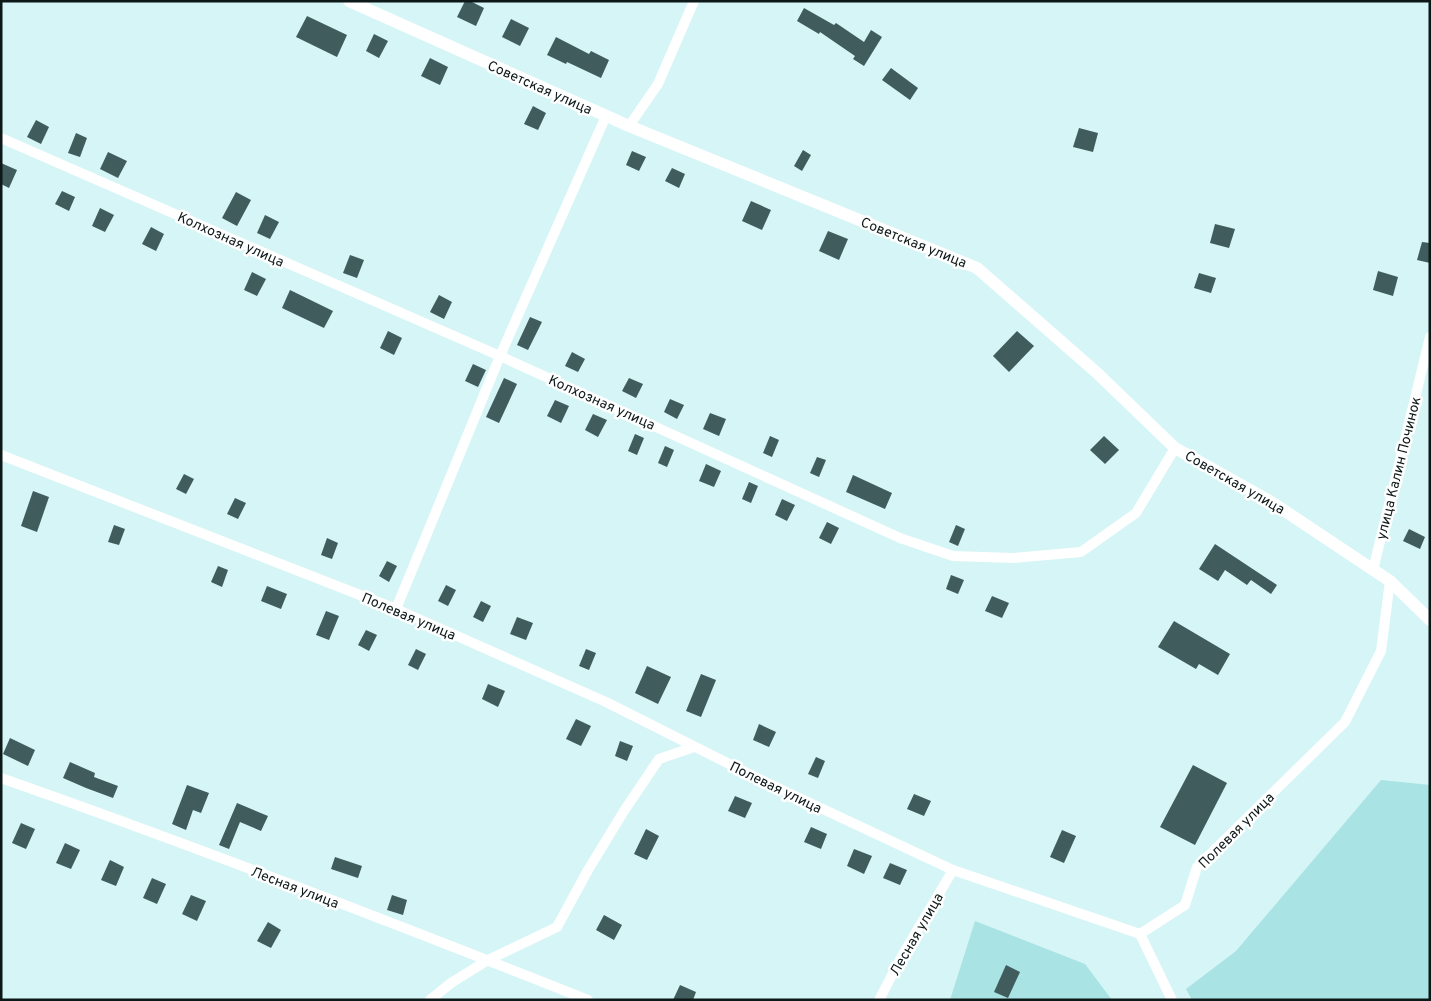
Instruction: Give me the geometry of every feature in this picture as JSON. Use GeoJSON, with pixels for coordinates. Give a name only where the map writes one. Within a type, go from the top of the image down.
{"type":"FeatureCollection","features":[{"type":"Feature","properties":{"kind":"street","name":"Советская улица"},"geometry":{"type":"LineString","coordinates":[[349,1],[629,126],[977,268],[1096,372],[1176,448],[1273,503],[1390,581],[1430,620]]}},
{"type":"Feature","properties":{"kind":"street"},"geometry":{"type":"LineString","coordinates":[[629,126],[658,84],[694,1]]}},
{"type":"Feature","properties":{"kind":"street"},"geometry":{"type":"LineString","coordinates":[[396,609],[500,356],[606,116]]}},
{"type":"Feature","properties":{"kind":"street","name":"Колхозная улица"},"geometry":{"type":"LineString","coordinates":[[1,138],[500,356],[900,538],[953,556],[1013,558],[1081,552],[1136,513],[1176,448]]}},
{"type":"Feature","properties":{"kind":"street","name":"улица Калин Починок"},"geometry":{"type":"LineString","coordinates":[[1373,570],[1430,337]]}},
{"type":"Feature","properties":{"kind":"street","name":"Полевая улица"},"geometry":{"type":"LineString","coordinates":[[1,455],[396,609],[606,702],[763,781],[954,870],[1140,934],[1185,905],[1197,867],[1345,722],[1381,651],[1390,581]]}},
{"type":"Feature","properties":{"kind":"street"},"geometry":{"type":"LineString","coordinates":[[430,1000],[451,983],[488,960],[557,927],[593,861],[659,759],[694,747]]}},
{"type":"Feature","properties":{"kind":"street","name":"Лесная улица"},"geometry":{"type":"LineString","coordinates":[[1,778],[416,932],[588,1000]]}},
{"type":"Feature","properties":{"kind":"street","name":"Лесная улица"},"geometry":{"type":"LineString","coordinates":[[880,1000],[902,954],[954,870]]}},
{"type":"Feature","properties":{"kind":"street"},"geometry":{"type":"LineString","coordinates":[[1140,934],[1172,1000]]}},
{"type":"Feature","properties":{"kind":"shaded area"},"geometry":{"type":"Polygon","coordinates":[[[1381,780],[1430,785],[1430,1000],[1192,1000],[1186,989],[1236,951],[1381,780]]]}},
{"type":"Feature","properties":{"kind":"shaded area"},"geometry":{"type":"Polygon","coordinates":[[[975,921],[1085,964],[1112,1000],[950,1000],[975,921]]]}},
{"type":"Feature","properties":{"kind":"building"},"geometry":{"type":"Polygon","coordinates":[[[465,1],[470,1],[484,8],[476,26],[457,17],[465,1]]]}},
{"type":"Feature","properties":{"kind":"building"},"geometry":{"type":"Polygon","coordinates":[[[804,8],[834,25],[836,23],[864,42],[871,30],[882,37],[864,66],[853,59],[855,56],[820,32],[819,34],[797,21],[804,8]]]}},
{"type":"Feature","properties":{"kind":"building"},"geometry":{"type":"Polygon","coordinates":[[[307,16],[347,35],[337,57],[296,37],[307,16]]]}},
{"type":"Feature","properties":{"kind":"building"},"geometry":{"type":"Polygon","coordinates":[[[511,19],[529,28],[520,46],[502,37],[511,19]]]}},
{"type":"Feature","properties":{"kind":"building"},"geometry":{"type":"Polygon","coordinates":[[[374,34],[388,41],[379,58],[366,51],[374,34]]]}},
{"type":"Feature","properties":{"kind":"building"},"geometry":{"type":"Polygon","coordinates":[[[556,37],[589,54],[591,51],[609,60],[601,78],[547,55],[556,37]]]}},
{"type":"Feature","properties":{"kind":"building"},"geometry":{"type":"Polygon","coordinates":[[[430,58],[448,67],[440,85],[421,76],[430,58]]]}},
{"type":"Feature","properties":{"kind":"building"},"geometry":{"type":"Polygon","coordinates":[[[891,68],[918,88],[910,100],[882,80],[891,68]]]}},
{"type":"Feature","properties":{"kind":"building"},"geometry":{"type":"Polygon","coordinates":[[[533,106],[546,113],[538,130],[524,124],[533,106]]]}},
{"type":"Feature","properties":{"kind":"building"},"geometry":{"type":"Polygon","coordinates":[[[36,120],[49,127],[41,144],[27,137],[36,120]]]}},
{"type":"Feature","properties":{"kind":"building"},"geometry":{"type":"Polygon","coordinates":[[[1079,128],[1098,133],[1093,152],[1073,147],[1079,128]]]}},
{"type":"Feature","properties":{"kind":"building"},"geometry":{"type":"Polygon","coordinates":[[[76,133],[87,138],[80,157],[68,153],[76,133]]]}},
{"type":"Feature","properties":{"kind":"building"},"geometry":{"type":"Polygon","coordinates":[[[803,150],[811,155],[802,171],[794,166],[803,150]]]}},
{"type":"Feature","properties":{"kind":"building"},"geometry":{"type":"Polygon","coordinates":[[[632,151],[646,157],[639,171],[626,165],[632,151]]]}},
{"type":"Feature","properties":{"kind":"building"},"geometry":{"type":"Polygon","coordinates":[[[108,152],[127,161],[118,178],[100,169],[108,152]]]}},
{"type":"Feature","properties":{"kind":"building"},"geometry":{"type":"Polygon","coordinates":[[[1,163],[17,170],[9,188],[1,184],[1,163]]]}},
{"type":"Feature","properties":{"kind":"building"},"geometry":{"type":"Polygon","coordinates":[[[672,168],[685,174],[679,188],[665,181],[672,168]]]}},
{"type":"Feature","properties":{"kind":"building"},"geometry":{"type":"Polygon","coordinates":[[[62,191],[75,197],[69,211],[55,204],[62,191]]]}},
{"type":"Feature","properties":{"kind":"building"},"geometry":{"type":"Polygon","coordinates":[[[236,192],[251,200],[237,226],[222,218],[236,192]]]}},
{"type":"Feature","properties":{"kind":"building"},"geometry":{"type":"Polygon","coordinates":[[[751,201],[771,210],[762,230],[742,221],[751,201]]]}},
{"type":"Feature","properties":{"kind":"building"},"geometry":{"type":"Polygon","coordinates":[[[100,208],[114,215],[105,232],[92,226],[100,208]]]}},
{"type":"Feature","properties":{"kind":"building"},"geometry":{"type":"Polygon","coordinates":[[[265,215],[279,222],[270,239],[257,233],[265,215]]]}},
{"type":"Feature","properties":{"kind":"building"},"geometry":{"type":"Polygon","coordinates":[[[1215,224],[1235,229],[1229,248],[1210,243],[1215,224]]]}},
{"type":"Feature","properties":{"kind":"building"},"geometry":{"type":"Polygon","coordinates":[[[151,227],[164,234],[156,251],[142,244],[151,227]]]}},
{"type":"Feature","properties":{"kind":"building"},"geometry":{"type":"Polygon","coordinates":[[[828,231],[848,239],[839,260],[819,251],[828,231]]]}},
{"type":"Feature","properties":{"kind":"building"},"geometry":{"type":"Polygon","coordinates":[[[1422,242],[1430,243],[1430,263],[1417,260],[1422,242]]]}},
{"type":"Feature","properties":{"kind":"building"},"geometry":{"type":"Polygon","coordinates":[[[350,255],[364,260],[357,278],[343,273],[350,255]]]}},
{"type":"Feature","properties":{"kind":"building"},"geometry":{"type":"Polygon","coordinates":[[[1378,271],[1398,277],[1393,296],[1373,290],[1378,271]]]}},
{"type":"Feature","properties":{"kind":"building"},"geometry":{"type":"Polygon","coordinates":[[[252,272],[266,279],[257,296],[244,290],[252,272]]]}},
{"type":"Feature","properties":{"kind":"building"},"geometry":{"type":"Polygon","coordinates":[[[1199,273],[1216,278],[1211,293],[1194,288],[1199,273]]]}},
{"type":"Feature","properties":{"kind":"building"},"geometry":{"type":"Polygon","coordinates":[[[290,290],[333,311],[324,328],[282,308],[290,290]]]}},
{"type":"Feature","properties":{"kind":"building"},"geometry":{"type":"Polygon","coordinates":[[[439,295],[452,302],[444,319],[430,312],[439,295]]]}},
{"type":"Feature","properties":{"kind":"building"},"geometry":{"type":"Polygon","coordinates":[[[530,317],[542,322],[528,350],[517,345],[530,317]]]}},
{"type":"Feature","properties":{"kind":"building"},"geometry":{"type":"Polygon","coordinates":[[[388,331],[402,338],[394,355],[380,348],[388,331]]]}},
{"type":"Feature","properties":{"kind":"building"},"geometry":{"type":"Polygon","coordinates":[[[1017,331],[1034,346],[1009,372],[993,356],[1017,331]]]}},
{"type":"Feature","properties":{"kind":"building"},"geometry":{"type":"Polygon","coordinates":[[[572,352],[585,359],[578,372],[565,366],[572,352]]]}},
{"type":"Feature","properties":{"kind":"building"},"geometry":{"type":"Polygon","coordinates":[[[473,364],[486,370],[478,387],[465,381],[473,364]]]}},
{"type":"Feature","properties":{"kind":"building"},"geometry":{"type":"Polygon","coordinates":[[[504,378],[517,384],[499,423],[486,417],[504,378]]]}},
{"type":"Feature","properties":{"kind":"building"},"geometry":{"type":"Polygon","coordinates":[[[629,378],[643,384],[636,398],[622,391],[629,378]]]}},
{"type":"Feature","properties":{"kind":"building"},"geometry":{"type":"Polygon","coordinates":[[[670,399],[684,405],[677,419],[664,412],[670,399]]]}},
{"type":"Feature","properties":{"kind":"building"},"geometry":{"type":"Polygon","coordinates":[[[555,400],[569,406],[561,423],[547,416],[555,400]]]}},
{"type":"Feature","properties":{"kind":"building"},"geometry":{"type":"Polygon","coordinates":[[[710,413],[726,419],[719,436],[703,429],[710,413]]]}},
{"type":"Feature","properties":{"kind":"building"},"geometry":{"type":"Polygon","coordinates":[[[593,414],[607,420],[598,437],[585,430],[593,414]]]}},
{"type":"Feature","properties":{"kind":"building"},"geometry":{"type":"Polygon","coordinates":[[[635,434],[644,438],[637,455],[628,451],[635,434]]]}},
{"type":"Feature","properties":{"kind":"building"},"geometry":{"type":"Polygon","coordinates":[[[770,436],[779,440],[772,457],[763,453],[770,436]]]}},
{"type":"Feature","properties":{"kind":"building"},"geometry":{"type":"Polygon","coordinates":[[[1104,436],[1119,450],[1105,464],[1090,450],[1104,436]]]}},
{"type":"Feature","properties":{"kind":"building"},"geometry":{"type":"Polygon","coordinates":[[[665,446],[674,450],[667,467],[658,463],[665,446]]]}},
{"type":"Feature","properties":{"kind":"building"},"geometry":{"type":"Polygon","coordinates":[[[817,457],[826,460],[819,477],[810,473],[817,457]]]}},
{"type":"Feature","properties":{"kind":"building"},"geometry":{"type":"Polygon","coordinates":[[[706,464],[721,471],[714,487],[699,481],[706,464]]]}},
{"type":"Feature","properties":{"kind":"building"},"geometry":{"type":"Polygon","coordinates":[[[184,474],[194,479],[186,494],[176,489],[184,474]]]}},
{"type":"Feature","properties":{"kind":"building"},"geometry":{"type":"Polygon","coordinates":[[[853,475],[892,493],[885,509],[846,492],[853,475]]]}},
{"type":"Feature","properties":{"kind":"building"},"geometry":{"type":"Polygon","coordinates":[[[749,482],[758,486],[751,503],[742,499],[749,482]]]}},
{"type":"Feature","properties":{"kind":"building"},"geometry":{"type":"Polygon","coordinates":[[[33,491],[49,497],[37,532],[21,526],[33,491]]]}},
{"type":"Feature","properties":{"kind":"building"},"geometry":{"type":"Polygon","coordinates":[[[235,498],[246,503],[238,519],[227,514],[235,498]]]}},
{"type":"Feature","properties":{"kind":"building"},"geometry":{"type":"Polygon","coordinates":[[[782,499],[795,505],[787,521],[775,515],[782,499]]]}},
{"type":"Feature","properties":{"kind":"building"},"geometry":{"type":"Polygon","coordinates":[[[827,522],[839,528],[831,544],[819,538],[827,522]]]}},
{"type":"Feature","properties":{"kind":"building"},"geometry":{"type":"Polygon","coordinates":[[[114,525],[125,529],[119,545],[108,542],[114,525]]]}},
{"type":"Feature","properties":{"kind":"building"},"geometry":{"type":"Polygon","coordinates":[[[956,525],[965,529],[958,546],[949,542],[956,525]]]}},
{"type":"Feature","properties":{"kind":"building"},"geometry":{"type":"Polygon","coordinates":[[[1409,529],[1425,537],[1420,549],[1403,541],[1409,529]]]}},
{"type":"Feature","properties":{"kind":"building"},"geometry":{"type":"Polygon","coordinates":[[[327,538],[338,543],[332,559],[321,555],[327,538]]]}},
{"type":"Feature","properties":{"kind":"building"},"geometry":{"type":"Polygon","coordinates":[[[1215,544],[1277,585],[1271,594],[1251,580],[1247,585],[1225,570],[1218,581],[1199,569],[1215,544]]]}},
{"type":"Feature","properties":{"kind":"building"},"geometry":{"type":"Polygon","coordinates":[[[387,561],[397,566],[389,582],[379,576],[387,561]]]}},
{"type":"Feature","properties":{"kind":"building"},"geometry":{"type":"Polygon","coordinates":[[[218,566],[228,570],[222,587],[211,582],[218,566]]]}},
{"type":"Feature","properties":{"kind":"building"},"geometry":{"type":"Polygon","coordinates":[[[951,575],[964,580],[958,594],[946,589],[951,575]]]}},
{"type":"Feature","properties":{"kind":"building"},"geometry":{"type":"Polygon","coordinates":[[[446,585],[456,590],[448,606],[438,601],[446,585]]]}},
{"type":"Feature","properties":{"kind":"building"},"geometry":{"type":"Polygon","coordinates":[[[267,586],[287,594],[281,609],[261,601],[267,586]]]}},
{"type":"Feature","properties":{"kind":"building"},"geometry":{"type":"Polygon","coordinates":[[[992,596],[1009,603],[1002,618],[985,611],[992,596]]]}},
{"type":"Feature","properties":{"kind":"building"},"geometry":{"type":"Polygon","coordinates":[[[481,601],[491,606],[483,622],[473,617],[481,601]]]}},
{"type":"Feature","properties":{"kind":"building"},"geometry":{"type":"Polygon","coordinates":[[[326,611],[339,616],[329,640],[316,635],[326,611]]]}},
{"type":"Feature","properties":{"kind":"building"},"geometry":{"type":"Polygon","coordinates":[[[517,617],[533,623],[526,640],[510,634],[517,617]]]}},
{"type":"Feature","properties":{"kind":"building"},"geometry":{"type":"Polygon","coordinates":[[[1174,621],[1230,654],[1218,675],[1199,664],[1196,669],[1158,647],[1174,621]]]}},
{"type":"Feature","properties":{"kind":"building"},"geometry":{"type":"Polygon","coordinates":[[[366,630],[377,635],[369,651],[358,645],[366,630]]]}},
{"type":"Feature","properties":{"kind":"building"},"geometry":{"type":"Polygon","coordinates":[[[416,649],[426,654],[418,670],[408,665],[416,649]]]}},
{"type":"Feature","properties":{"kind":"building"},"geometry":{"type":"Polygon","coordinates":[[[586,649],[596,653],[589,670],[579,666],[586,649]]]}},
{"type":"Feature","properties":{"kind":"building"},"geometry":{"type":"Polygon","coordinates":[[[647,666],[671,677],[658,704],[635,693],[647,666]]]}},
{"type":"Feature","properties":{"kind":"building"},"geometry":{"type":"Polygon","coordinates":[[[701,674],[716,680],[701,717],[686,711],[701,674]]]}},
{"type":"Feature","properties":{"kind":"building"},"geometry":{"type":"Polygon","coordinates":[[[488,684],[505,691],[498,707],[482,699],[488,684]]]}},
{"type":"Feature","properties":{"kind":"building"},"geometry":{"type":"Polygon","coordinates":[[[576,719],[591,726],[581,746],[566,739],[576,719]]]}},
{"type":"Feature","properties":{"kind":"building"},"geometry":{"type":"Polygon","coordinates":[[[759,724],[776,732],[769,747],[753,740],[759,724]]]}},
{"type":"Feature","properties":{"kind":"building"},"geometry":{"type":"Polygon","coordinates":[[[10,738],[35,750],[28,766],[3,754],[10,738]]]}},
{"type":"Feature","properties":{"kind":"building"},"geometry":{"type":"Polygon","coordinates":[[[620,741],[633,746],[627,761],[615,756],[620,741]]]}},
{"type":"Feature","properties":{"kind":"building"},"geometry":{"type":"Polygon","coordinates":[[[816,757],[825,761],[818,778],[808,774],[816,757]]]}},
{"type":"Feature","properties":{"kind":"building"},"geometry":{"type":"Polygon","coordinates":[[[70,762],[95,773],[94,777],[118,786],[113,798],[63,778],[70,762]]]}},
{"type":"Feature","properties":{"kind":"building"},"geometry":{"type":"Polygon","coordinates":[[[1193,765],[1227,783],[1195,845],[1160,827],[1193,765]]]}},
{"type":"Feature","properties":{"kind":"building"},"geometry":{"type":"Polygon","coordinates":[[[187,785],[209,793],[201,813],[193,810],[186,830],[172,824],[187,785]]]}},
{"type":"Feature","properties":{"kind":"building"},"geometry":{"type":"Polygon","coordinates":[[[914,794],[931,801],[924,816],[907,809],[914,794]]]}},
{"type":"Feature","properties":{"kind":"building"},"geometry":{"type":"Polygon","coordinates":[[[735,796],[752,803],[745,818],[728,811],[735,796]]]}},
{"type":"Feature","properties":{"kind":"building"},"geometry":{"type":"Polygon","coordinates":[[[237,803],[268,816],[261,831],[240,822],[229,849],[219,845],[237,803]]]}},
{"type":"Feature","properties":{"kind":"building"},"geometry":{"type":"Polygon","coordinates":[[[21,823],[35,829],[26,849],[12,843],[21,823]]]}},
{"type":"Feature","properties":{"kind":"building"},"geometry":{"type":"Polygon","coordinates":[[[811,827],[827,834],[821,849],[804,842],[811,827]]]}},
{"type":"Feature","properties":{"kind":"building"},"geometry":{"type":"Polygon","coordinates":[[[646,829],[659,836],[647,860],[634,854],[646,829]]]}},
{"type":"Feature","properties":{"kind":"building"},"geometry":{"type":"Polygon","coordinates":[[[1062,830],[1076,836],[1064,863],[1050,857],[1062,830]]]}},
{"type":"Feature","properties":{"kind":"building"},"geometry":{"type":"Polygon","coordinates":[[[65,843],[80,850],[71,869],[56,863],[65,843]]]}},
{"type":"Feature","properties":{"kind":"building"},"geometry":{"type":"Polygon","coordinates":[[[854,849],[872,856],[864,874],[847,866],[854,849]]]}},
{"type":"Feature","properties":{"kind":"building"},"geometry":{"type":"Polygon","coordinates":[[[335,857],[362,866],[358,878],[331,869],[335,857]]]}},
{"type":"Feature","properties":{"kind":"building"},"geometry":{"type":"Polygon","coordinates":[[[110,860],[124,867],[116,886],[101,880],[110,860]]]}},
{"type":"Feature","properties":{"kind":"building"},"geometry":{"type":"Polygon","coordinates":[[[890,863],[907,870],[900,885],[883,878],[890,863]]]}},
{"type":"Feature","properties":{"kind":"building"},"geometry":{"type":"Polygon","coordinates":[[[152,878],[166,884],[157,904],[143,898],[152,878]]]}},
{"type":"Feature","properties":{"kind":"building"},"geometry":{"type":"Polygon","coordinates":[[[191,895],[206,901],[197,921],[182,914],[191,895]]]}},
{"type":"Feature","properties":{"kind":"building"},"geometry":{"type":"Polygon","coordinates":[[[392,895],[407,900],[403,915],[387,910],[392,895]]]}},
{"type":"Feature","properties":{"kind":"building"},"geometry":{"type":"Polygon","coordinates":[[[604,915],[622,925],[614,940],[596,930],[604,915]]]}},
{"type":"Feature","properties":{"kind":"building"},"geometry":{"type":"Polygon","coordinates":[[[268,922],[281,930],[271,948],[257,941],[268,922]]]}},
{"type":"Feature","properties":{"kind":"building"},"geometry":{"type":"Polygon","coordinates":[[[1006,965],[1020,972],[1008,998],[994,992],[1006,965]]]}},
{"type":"Feature","properties":{"kind":"building"},"geometry":{"type":"Polygon","coordinates":[[[680,985],[696,992],[693,1000],[673,1000],[680,985]]]}}]}
